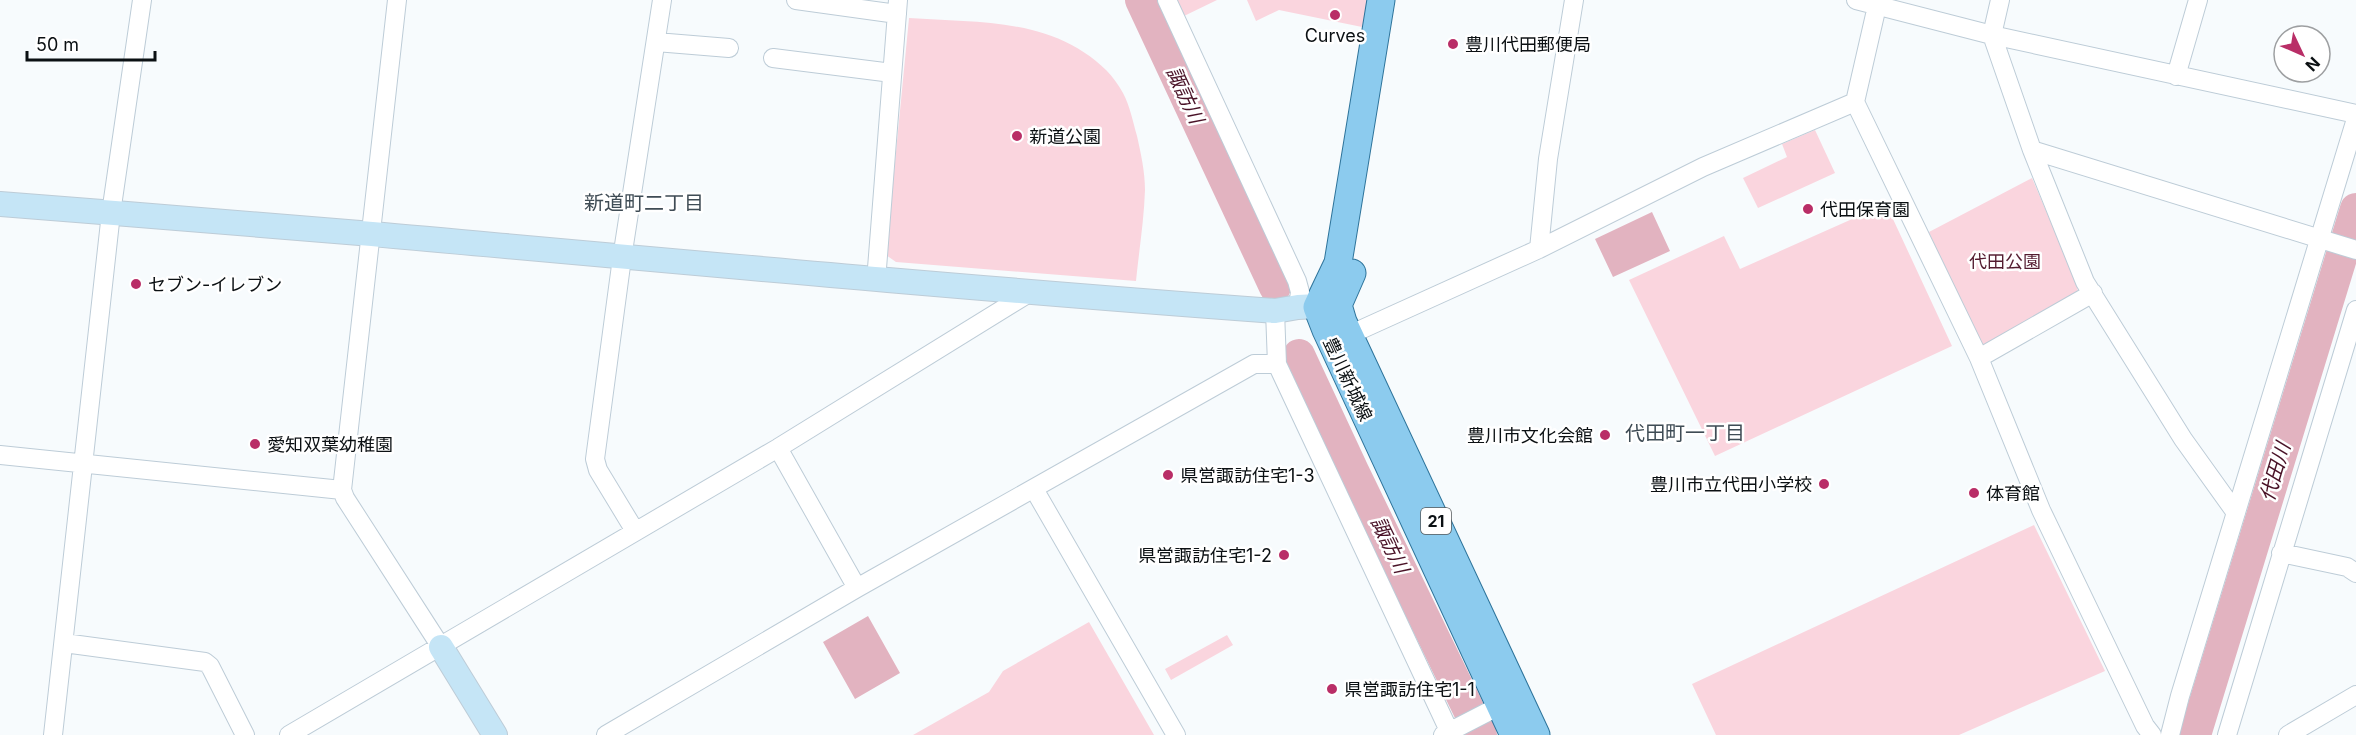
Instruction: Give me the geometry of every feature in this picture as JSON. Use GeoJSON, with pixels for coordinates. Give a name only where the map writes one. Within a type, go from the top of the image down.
{"type":"FeatureCollection","features":[{"type":"Feature","properties":{"kind":"main road"},"geometry":{"type":"LineString","coordinates":[[1307,308],[1338,263],[1381,0]]}},
{"type":"Feature","properties":{"kind":"main road"},"geometry":{"type":"LineString","coordinates":[[1307,308],[1356,264],[1396,0]]}},
{"type":"Feature","properties":{"kind":"main road","name":"豊川新城線"},"geometry":{"type":"LineString","coordinates":[[1307,308],[1349,335],[1514,735]]}},
{"type":"Feature","properties":{"kind":"main road","name":"豊川新城線"},"geometry":{"type":"LineString","coordinates":[[1307,308],[1341,362],[1502,704],[1536,735]]}},
{"type":"Feature","properties":{"kind":"street"},"geometry":{"type":"LineString","coordinates":[[53,735],[111,213],[142,0]]}},
{"type":"Feature","properties":{"kind":"street"},"geometry":{"type":"LineString","coordinates":[[397,0],[342,490],[495,735]]}},
{"type":"Feature","properties":{"kind":"street"},"geometry":{"type":"LineString","coordinates":[[635,531],[598,470],[595,459],[622,258],[662,0]]}},
{"type":"Feature","properties":{"kind":"street"},"geometry":{"type":"LineString","coordinates":[[796,0],[897,7],[876,281]]}},
{"type":"Feature","properties":{"kind":"street"},"geometry":{"type":"LineString","coordinates":[[1167,0],[1297,281],[1307,308]]}},
{"type":"Feature","properties":{"kind":"street"},"geometry":{"type":"LineString","coordinates":[[1539,249],[1548,159],[1574,0]]}},
{"type":"Feature","properties":{"kind":"street"},"geometry":{"type":"LineString","coordinates":[[1856,0],[1992,35],[2356,114]]}},
{"type":"Feature","properties":{"kind":"street"},"geometry":{"type":"LineString","coordinates":[[2000,0],[1992,35],[2032,150],[2085,282],[2183,439],[2236,513]]}},
{"type":"Feature","properties":{"kind":"street"},"geometry":{"type":"LineString","coordinates":[[2176,76],[2198,0]]}},
{"type":"Feature","properties":{"kind":"street"},"geometry":{"type":"LineString","coordinates":[[1877,6],[1855,102],[1979,358],[2041,510],[2145,726],[2152,735]]}},
{"type":"Feature","properties":{"kind":"street"},"geometry":{"type":"LineString","coordinates":[[656,42],[729,48]]}},
{"type":"Feature","properties":{"kind":"street"},"geometry":{"type":"LineString","coordinates":[[773,58],[892,73]]}},
{"type":"Feature","properties":{"kind":"street"},"geometry":{"type":"LineString","coordinates":[[1349,335],[1539,249],[1703,167],[1855,102]]}},
{"type":"Feature","properties":{"kind":"street"},"geometry":{"type":"LineString","coordinates":[[2170,735],[2236,513],[2325,241],[2356,119]]}},
{"type":"Feature","properties":{"kind":"street"},"geometry":{"type":"LineString","coordinates":[[2032,150],[2356,249]]}},
{"type":"Feature","properties":{"kind":"street"},"geometry":{"type":"LineString","coordinates":[[0,204],[370,234],[876,281],[1029,293],[1307,308]]}},
{"type":"Feature","properties":{"kind":"street"},"geometry":{"type":"LineString","coordinates":[[289,735],[778,448],[1029,293]]}},
{"type":"Feature","properties":{"kind":"street"},"geometry":{"type":"LineString","coordinates":[[1979,358],[2093,293]]}},
{"type":"Feature","properties":{"kind":"street"},"geometry":{"type":"LineString","coordinates":[[1277,364],[1307,308]]}},
{"type":"Feature","properties":{"kind":"street"},"geometry":{"type":"LineString","coordinates":[[2227,735],[2356,310]]}},
{"type":"Feature","properties":{"kind":"street"},"geometry":{"type":"LineString","coordinates":[[606,735],[857,588],[1254,364],[1277,364]]}},
{"type":"Feature","properties":{"kind":"street"},"geometry":{"type":"LineString","coordinates":[[1277,364],[1451,732],[1502,704]]}},
{"type":"Feature","properties":{"kind":"street"},"geometry":{"type":"LineString","coordinates":[[778,448],[857,588]]}},
{"type":"Feature","properties":{"kind":"street"},"geometry":{"type":"LineString","coordinates":[[0,455],[342,490]]}},
{"type":"Feature","properties":{"kind":"street"},"geometry":{"type":"LineString","coordinates":[[1034,489],[1176,735]]}},
{"type":"Feature","properties":{"kind":"street"},"geometry":{"type":"LineString","coordinates":[[2281,553],[2347,567],[2356,573]]}},
{"type":"Feature","properties":{"kind":"street"},"geometry":{"type":"LineString","coordinates":[[64,643],[205,662],[210,666],[245,735]]}},
{"type":"Feature","properties":{"kind":"street"},"geometry":{"type":"LineString","coordinates":[[2288,735],[2356,695]]}},
{"type":"Feature","properties":{"kind":"green space"},"geometry":{"type":"Polygon","coordinates":[[[1176,0],[1217,0],[1184,16],[1176,0]]]}},
{"type":"Feature","properties":{"kind":"green space","name":"Curves"},"geometry":{"type":"Polygon","coordinates":[[[1247,0],[1368,0],[1362,27],[1279,10],[1256,21],[1247,0]]]}},
{"type":"Feature","properties":{"kind":"green space","name":"新道公園"},"geometry":{"type":"Polygon","coordinates":[[[909,18],[986,23],[1032,30],[1058,39],[1084,52],[1116,81],[1128,103],[1144,170],[1143,224],[1136,281],[896,262],[886,255],[909,18]]]}},
{"type":"Feature","properties":{"kind":"green space"},"geometry":{"type":"Polygon","coordinates":[[[1815,130],[1835,173],[1758,208],[1743,178],[1787,157],[1782,144],[1815,130]]]}},
{"type":"Feature","properties":{"kind":"green space","name":"代田公園"},"geometry":{"type":"Polygon","coordinates":[[[2032,178],[2078,286],[2077,294],[1988,346],[1978,343],[1929,232],[2032,178]]]}},
{"type":"Feature","properties":{"kind":"green space"},"geometry":{"type":"Polygon","coordinates":[[[1886,204],[1952,346],[1715,456],[1629,280],[1724,236],[1740,269],[1886,204]]]}},
{"type":"Feature","properties":{"kind":"green space"},"geometry":{"type":"Polygon","coordinates":[[[2034,525],[2105,671],[1959,735],[1716,735],[1692,684],[2034,525]]]}},
{"type":"Feature","properties":{"kind":"green space"},"geometry":{"type":"Polygon","coordinates":[[[1089,622],[1154,735],[913,735],[989,692],[1003,671],[1089,622]]]}},
{"type":"Feature","properties":{"kind":"green space"},"geometry":{"type":"Polygon","coordinates":[[[1227,635],[1233,645],[1171,680],[1165,669],[1227,635]]]}},
{"type":"Feature","properties":{"kind":"shaded area"},"geometry":{"type":"Polygon","coordinates":[[[1652,212],[1670,251],[1613,277],[1595,239],[1652,212]]]}},
{"type":"Feature","properties":{"kind":"shaded area"},"geometry":{"type":"Polygon","coordinates":[[[868,616],[900,673],[855,699],[823,642],[868,616]]]}},
{"type":"Feature","properties":{"kind":"waterway","name":"諏訪川"},"geometry":{"type":"LineString","coordinates":[[1141,0],[1275,287]]}},
{"type":"Feature","properties":{"kind":"waterway","name":"代田川"},"geometry":{"type":"LineString","coordinates":[[2195,735],[2356,209]]}},
{"type":"Feature","properties":{"kind":"waterway","name":"諏訪川"},"geometry":{"type":"LineString","coordinates":[[1299,355],[1481,735]]}},
{"type":"Feature","properties":{"kind":"place","name":"Curves"},"geometry":{"type":"Point","coordinates":[1335,15]}},
{"type":"Feature","properties":{"kind":"place","name":"豊川代田郵便局"},"geometry":{"type":"Point","coordinates":[1453,44]}},
{"type":"Feature","properties":{"kind":"place","name":"新道公園"},"geometry":{"type":"Point","coordinates":[1017,136]}},
{"type":"Feature","properties":{"kind":"place","name":"代田保育園"},"geometry":{"type":"Point","coordinates":[1808,209]}},
{"type":"Feature","properties":{"kind":"place","name":"セブン-イレブン"},"geometry":{"type":"Point","coordinates":[136,284]}},
{"type":"Feature","properties":{"kind":"place","name":"豊川市文化会館"},"geometry":{"type":"Point","coordinates":[1605,435]}},
{"type":"Feature","properties":{"kind":"place","name":"愛知双葉幼稚園"},"geometry":{"type":"Point","coordinates":[255,444]}},
{"type":"Feature","properties":{"kind":"place","name":"県営諏訪住宅1-3"},"geometry":{"type":"Point","coordinates":[1168,475]}},
{"type":"Feature","properties":{"kind":"place","name":"豊川市立代田小学校"},"geometry":{"type":"Point","coordinates":[1824,484]}},
{"type":"Feature","properties":{"kind":"place","name":"体育館"},"geometry":{"type":"Point","coordinates":[1974,493]}},
{"type":"Feature","properties":{"kind":"place","name":"県営諏訪住宅1-2"},"geometry":{"type":"Point","coordinates":[1284,555]}},
{"type":"Feature","properties":{"kind":"place","name":"県営諏訪住宅1-1"},"geometry":{"type":"Point","coordinates":[1332,689]}},
{"type":"Feature","properties":{"kind":"district","name":"新道町二丁目"},"geometry":{"type":"Point","coordinates":[644,203]}},
{"type":"Feature","properties":{"kind":"district","name":"代田町一丁目"},"geometry":{"type":"Point","coordinates":[1685,433]}}]}
